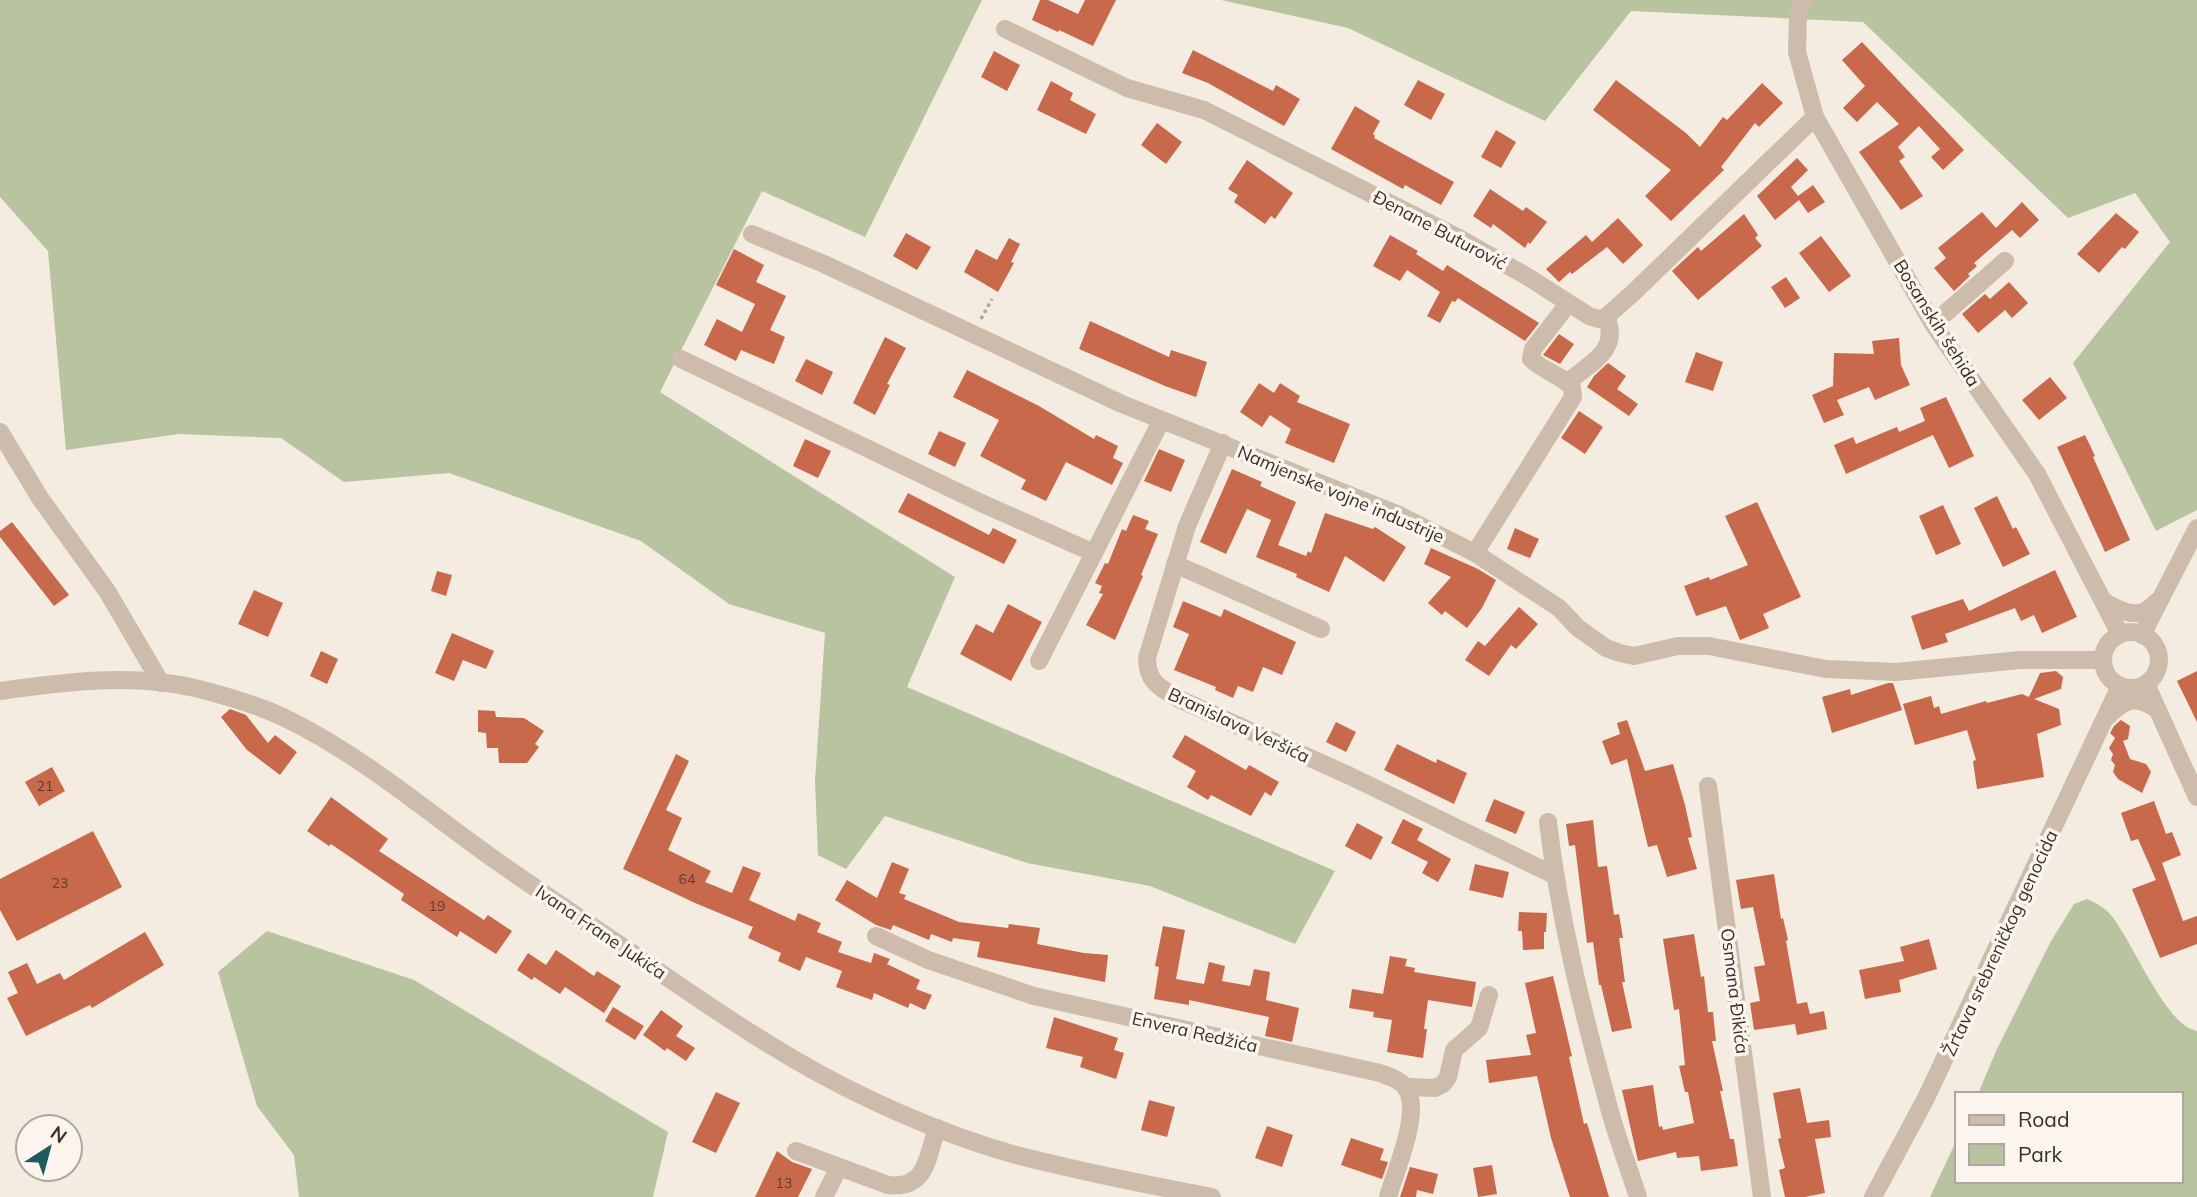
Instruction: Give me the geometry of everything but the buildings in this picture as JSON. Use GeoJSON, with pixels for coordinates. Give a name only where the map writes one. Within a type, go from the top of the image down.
{"type":"FeatureCollection","features":[{"type":"Feature","properties":{"kind":"street","name":"Bosanskih šehida"},"geometry":{"type":"LineString","coordinates":[[1802,6],[1797,52],[1815,117],[1933,324],[2037,474],[2120,634]]}},
{"type":"Feature","properties":{"kind":"street","name":"Đenane Buturović"},"geometry":{"type":"LineString","coordinates":[[1005,29],[1127,88],[1204,110],[1459,237],[1528,276],[1589,316],[1598,319],[1606,317]]}},
{"type":"Feature","properties":{"kind":"street"},"geometry":{"type":"LineString","coordinates":[[1568,382],[1607,349],[1612,337],[1606,317],[1815,117]]}},
{"type":"Feature","properties":{"kind":"street","name":"Namjenske vojne industrije"},"geometry":{"type":"LineString","coordinates":[[752,234],[824,264],[1161,421],[1223,443],[1397,514],[1475,553],[1559,608],[1578,628],[1606,648],[1634,656],[1678,646],[1709,646],[1826,669],[1896,672],[2020,660],[2103,660]]}},
{"type":"Feature","properties":{"kind":"street"},"geometry":{"type":"LineString","coordinates":[[1933,324],[2005,261]]}},
{"type":"Feature","properties":{"kind":"street"},"geometry":{"type":"LineString","coordinates":[[1475,553],[1573,397],[1572,387],[1568,382],[1538,366],[1531,359],[1533,349],[1568,304]]}},
{"type":"Feature","properties":{"kind":"street"},"geometry":{"type":"LineString","coordinates":[[681,359],[979,502],[1094,553]]}},
{"type":"Feature","properties":{"kind":"street"},"geometry":{"type":"LineString","coordinates":[[1039,661],[1161,421]]}},
{"type":"Feature","properties":{"kind":"street"},"geometry":{"type":"LineString","coordinates":[[0,432],[40,498],[107,591],[161,682]]}},
{"type":"Feature","properties":{"kind":"street","name":"Branislava Veršića"},"geometry":{"type":"LineString","coordinates":[[1223,443],[1187,526],[1147,658],[1147,671],[1159,688],[1350,776],[1554,875]]}},
{"type":"Feature","properties":{"kind":"street"},"geometry":{"type":"LineString","coordinates":[[2142,635],[2197,528]]}},
{"type":"Feature","properties":{"kind":"street"},"geometry":{"type":"LineString","coordinates":[[1175,564],[1321,629]]}},
{"type":"Feature","properties":{"kind":"street"},"geometry":{"type":"LineString","coordinates":[[2103,601],[2119,610],[2144,612],[2161,598]]}},
{"type":"Feature","properties":{"kind":"street"},"geometry":{"type":"LineString","coordinates":[[2129,632],[2142,635],[2154,643],[2160,661],[2153,678],[2138,688],[2120,686],[2106,673],[2103,660],[2106,647],[2120,634],[2129,632]]}},
{"type":"Feature","properties":{"kind":"street","name":"Ivana Frane Jukića"},"geometry":{"type":"LineString","coordinates":[[0,691],[55,683],[108,680],[161,682],[233,699],[289,720],[340,749],[534,887],[791,1058],[937,1128],[1017,1155],[1164,1192],[1212,1197]]}},
{"type":"Feature","properties":{"kind":"street"},"geometry":{"type":"LineString","coordinates":[[2146,684],[2197,797]]}},
{"type":"Feature","properties":{"kind":"street","name":"Žrtava srebreničkog genocida"},"geometry":{"type":"LineString","coordinates":[[1873,1197],[1926,1098],[2120,686]]}},
{"type":"Feature","properties":{"kind":"street"},"geometry":{"type":"LineString","coordinates":[[2104,719],[2121,703],[2134,700],[2146,701],[2158,710]]}},
{"type":"Feature","properties":{"kind":"street","name":"Osmana Đikića"},"geometry":{"type":"LineString","coordinates":[[1708,786],[1762,1197]]}},
{"type":"Feature","properties":{"kind":"street"},"geometry":{"type":"LineString","coordinates":[[1548,822],[1554,875],[1607,1101],[1638,1197]]}},
{"type":"Feature","properties":{"kind":"street","name":"Envera Redžića"},"geometry":{"type":"LineString","coordinates":[[876,936],[928,960],[1034,996],[1380,1073],[1396,1079],[1406,1087]]}},
{"type":"Feature","properties":{"kind":"street"},"geometry":{"type":"LineString","coordinates":[[1388,1197],[1409,1125],[1411,1099],[1406,1087],[1434,1088],[1443,1084],[1448,1077],[1454,1050],[1479,1028],[1489,995]]}},
{"type":"Feature","properties":{"kind":"street"},"geometry":{"type":"LineString","coordinates":[[796,1151],[888,1185],[901,1186],[911,1184],[919,1178],[937,1128]]}},
{"type":"Feature","properties":{"kind":"street"},"geometry":{"type":"LineString","coordinates":[[824,1197],[839,1167]]}},
{"type":"Feature","properties":{"kind":"path"},"geometry":{"type":"LineString","coordinates":[[974,334],[992,299]]}},
{"type":"Feature","properties":{"kind":"green space"},"geometry":{"type":"Polygon","coordinates":[[[0,0],[982,0],[865,237],[762,191],[660,392],[955,577],[907,687],[1335,871],[1295,944],[1150,886],[1027,863],[885,816],[846,869],[818,855],[815,781],[825,633],[729,604],[641,541],[449,473],[344,482],[281,438],[179,434],[66,450],[48,251],[0,197],[0,0]]]}},
{"type":"Feature","properties":{"kind":"green space"},"geometry":{"type":"Polygon","coordinates":[[[1221,0],[2197,0],[2197,510],[2156,531],[2073,363],[2170,242],[2135,193],[2068,218],[1863,22],[1631,11],[1545,121],[1348,28],[1221,0]]]}},
{"type":"Feature","properties":{"kind":"green space"},"geometry":{"type":"Polygon","coordinates":[[[2087,899],[2110,914],[2161,998],[2185,1026],[2197,1031],[2197,1197],[1930,1197],[1955,1143],[1955,1183],[2183,1183],[2183,1092],[1979,1092],[1996,1051],[2051,941],[2074,904],[2087,899]]]}},
{"type":"Feature","properties":{"kind":"green space"},"geometry":{"type":"Polygon","coordinates":[[[267,931],[414,980],[668,1132],[653,1197],[299,1197],[294,1155],[257,1106],[218,972],[267,931]]]}}]}
